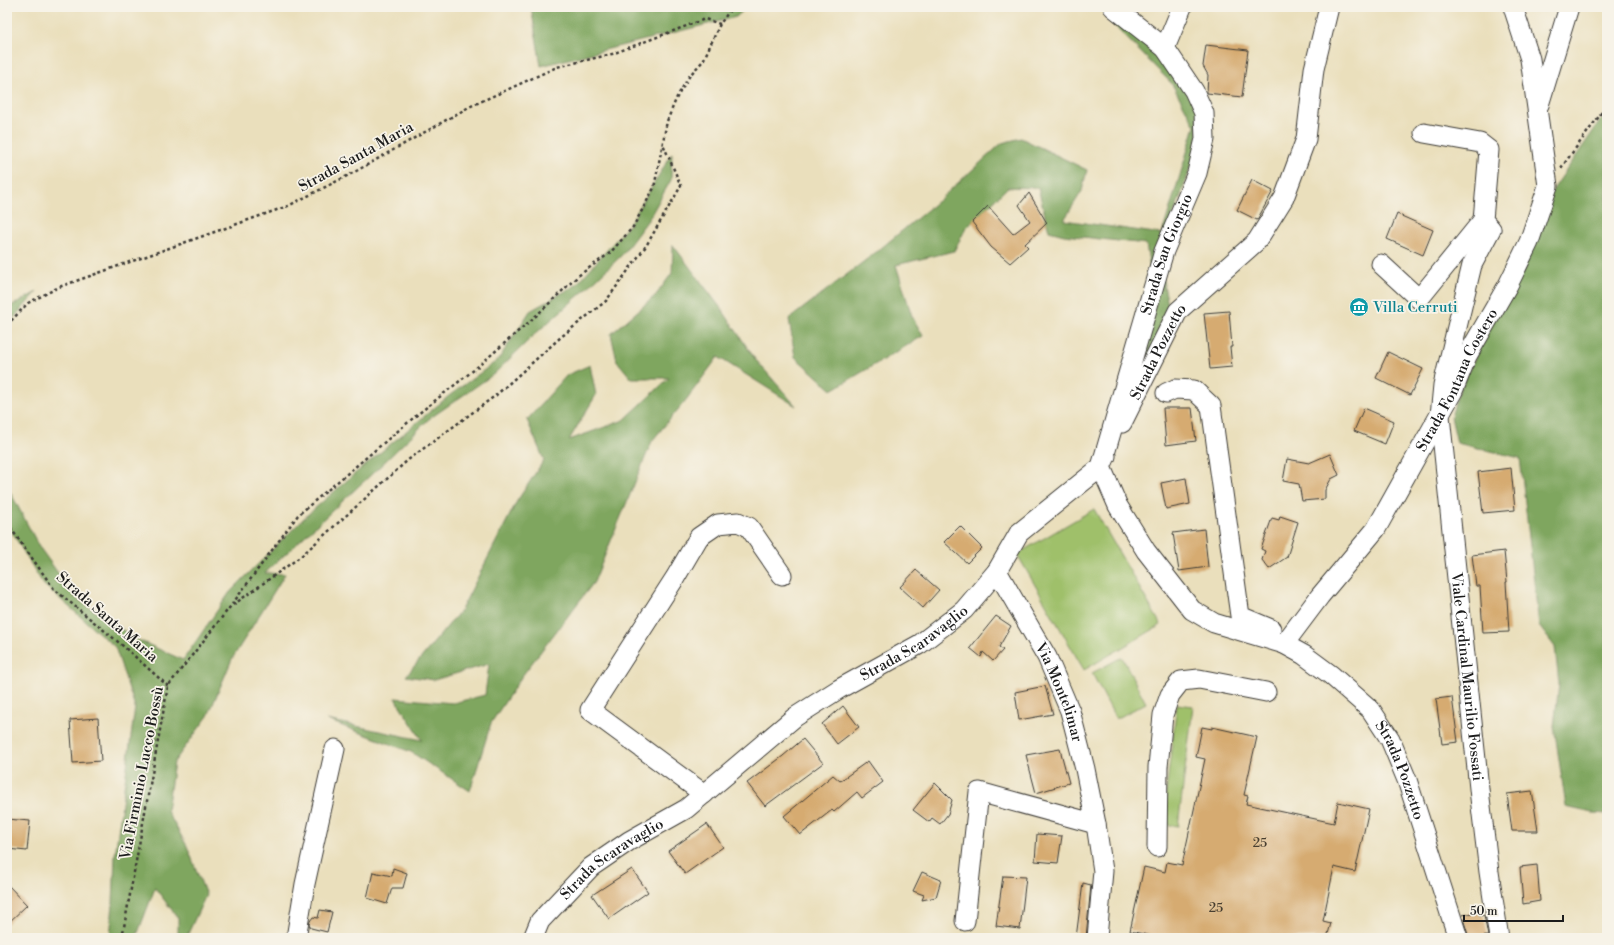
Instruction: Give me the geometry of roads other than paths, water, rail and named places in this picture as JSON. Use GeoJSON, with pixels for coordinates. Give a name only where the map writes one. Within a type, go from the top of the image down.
{"type":"FeatureCollection","features":[{"type":"Feature","properties":{"kind":"street","name":"Strada San Giorgio"},"geometry":{"type":"LineString","coordinates":[[1101,467],[1164,251],[1197,174],[1205,139],[1204,113],[1194,91],[1165,48],[1112,7]]}},
{"type":"Feature","properties":{"kind":"street"},"geometry":{"type":"LineString","coordinates":[[1165,48],[1182,7]]}},
{"type":"Feature","properties":{"kind":"street","name":"Strada Pozzetto"},"geometry":{"type":"LineString","coordinates":[[1329,7],[1314,69],[1306,139],[1284,198],[1257,241],[1178,312],[1101,467],[1118,506],[1146,551],[1192,610],[1214,623],[1284,644],[1304,655],[1331,675],[1371,710],[1390,739],[1407,780],[1458,938]]}},
{"type":"Feature","properties":{"kind":"street"},"geometry":{"type":"LineString","coordinates":[[1513,7],[1530,59],[1538,110]]}},
{"type":"Feature","properties":{"kind":"street"},"geometry":{"type":"LineString","coordinates":[[1538,110],[1569,7]]}},
{"type":"Feature","properties":{"kind":"street","name":"Strada Fontana Costero"},"geometry":{"type":"LineString","coordinates":[[1284,644],[1320,596],[1376,529],[1454,391],[1467,356],[1508,285],[1530,242],[1548,186],[1538,110]]}},
{"type":"Feature","properties":{"kind":"street"},"geometry":{"type":"LineString","coordinates":[[1381,264],[1419,299],[1483,220],[1489,150],[1480,143],[1424,133]]}},
{"type":"Feature","properties":{"kind":"street"},"geometry":{"type":"LineString","coordinates":[[1440,416],[1443,385],[1472,265],[1491,229],[1483,220]]}},
{"type":"Feature","properties":{"kind":"street","name":"Strada Pozzetto"},"geometry":{"type":"LineString","coordinates":[[1166,393],[1175,388],[1194,390],[1211,406],[1240,616],[1275,631],[1284,644]]}},
{"type":"Feature","properties":{"kind":"street","name":"Viale Cardinal Maurilio Fossati"},"geometry":{"type":"LineString","coordinates":[[1440,416],[1481,805],[1489,872],[1500,938]]}},
{"type":"Feature","properties":{"kind":"street","name":"Strada Scaravaglio"},"geometry":{"type":"LineString","coordinates":[[533,938],[540,921],[591,867],[629,841],[686,809],[795,717],[920,644],[964,610],[997,571],[1019,533],[1101,467]]}},
{"type":"Feature","properties":{"kind":"street"},"geometry":{"type":"LineString","coordinates":[[704,794],[590,710],[698,538],[718,524],[738,522],[749,527],[782,575]]}},
{"type":"Feature","properties":{"kind":"street","name":"Via Montelimar"},"geometry":{"type":"LineString","coordinates":[[997,571],[1019,612],[1047,657],[1070,711],[1085,769],[1096,824],[1103,871],[1097,938]]}},
{"type":"Feature","properties":{"kind":"street"},"geometry":{"type":"LineString","coordinates":[[1157,847],[1158,768],[1163,715],[1170,695],[1181,681],[1199,679],[1266,692]]}},
{"type":"Feature","properties":{"kind":"street"},"geometry":{"type":"LineString","coordinates":[[296,938],[305,884],[335,749]]}},
{"type":"Feature","properties":{"kind":"street"},"geometry":{"type":"LineString","coordinates":[[965,921],[979,792],[1096,824]]}},
{"type":"Feature","properties":{"kind":"place","name":"Villa Cerruti"},"geometry":{"type":"Point","coordinates":[1359,307]}}]}
